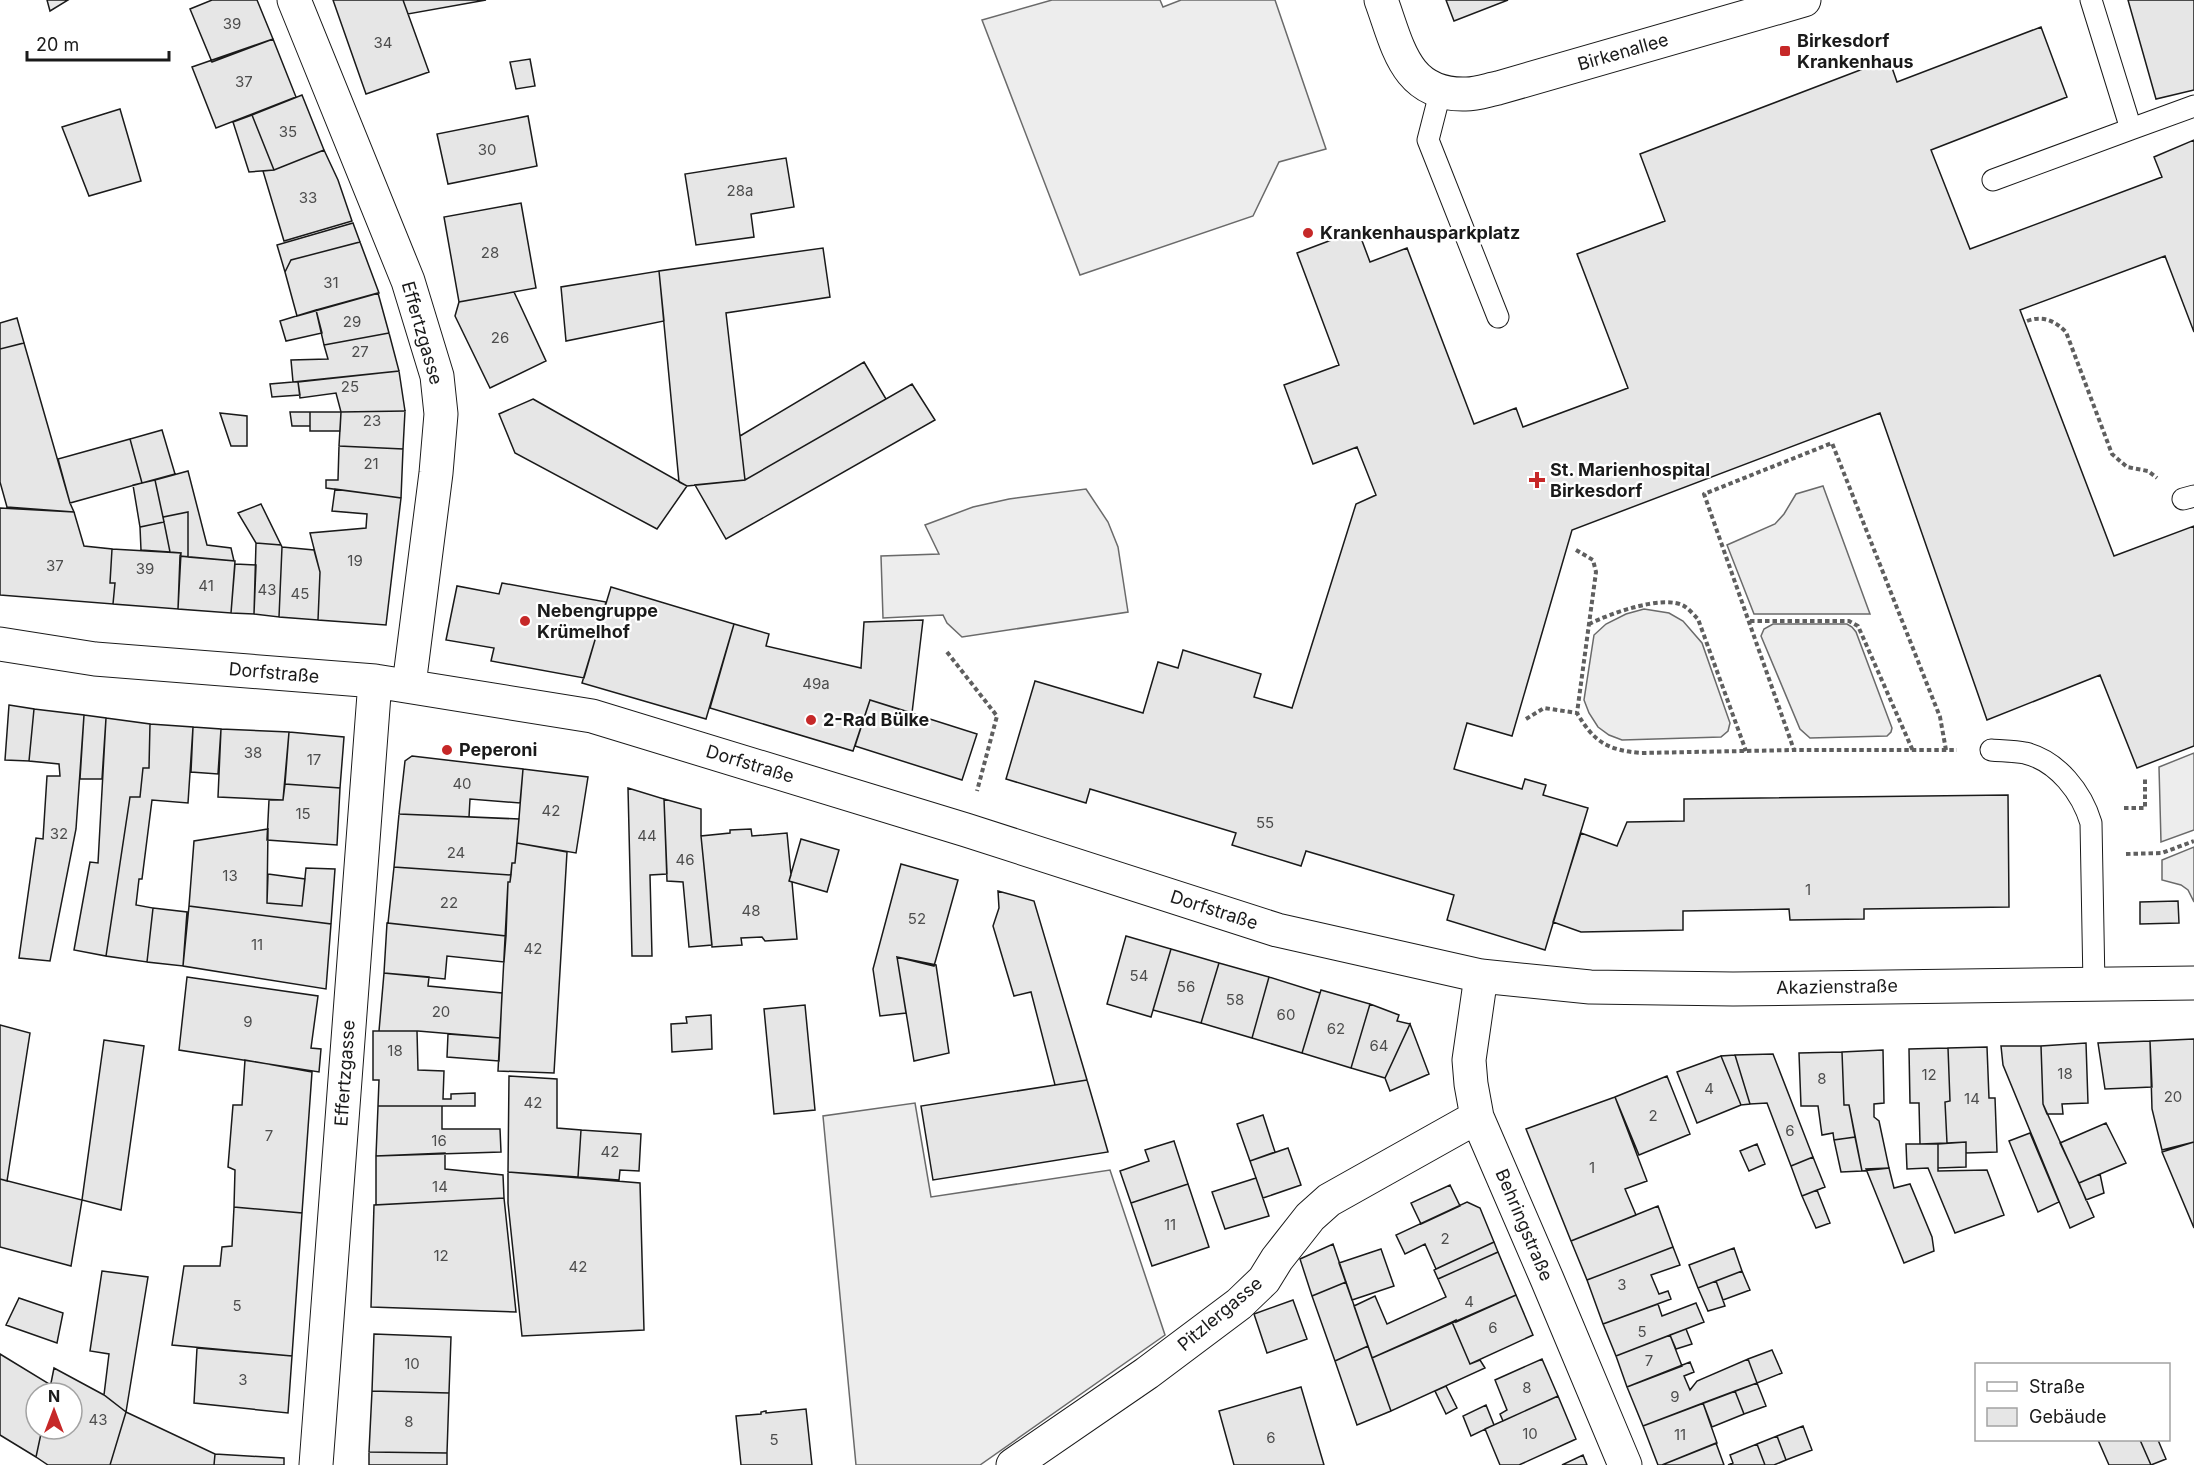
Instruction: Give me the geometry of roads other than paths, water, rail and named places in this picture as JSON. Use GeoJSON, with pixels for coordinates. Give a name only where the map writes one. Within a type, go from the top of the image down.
{"type":"FeatureCollection","features":[{"type":"Feature","properties":{"kind":"street","name":"Effertzgasse"},"geometry":{"type":"LineString","coordinates":[[294,0],[408,281],[436,376],[441,414],[410,685]]}},
{"type":"Feature","properties":{"kind":"street"},"geometry":{"type":"LineString","coordinates":[[1381,0],[1405,64],[1417,78],[1440,93]]}},
{"type":"Feature","properties":{"kind":"street","name":"Birkenallee"},"geometry":{"type":"LineString","coordinates":[[1440,93],[1467,94],[1498,88],[1804,0]]}},
{"type":"Feature","properties":{"kind":"street","name":"Dorfstraße"},"geometry":{"type":"LineString","coordinates":[[0,644],[95,658],[410,685],[592,716],[966,830],[1277,930],[1481,976]]}},
{"type":"Feature","properties":{"kind":"street","name":"Effertzgasse"},"geometry":{"type":"LineString","coordinates":[[316,1465],[375,681]]}},
{"type":"Feature","properties":{"kind":"street","name":"Akazienstraße"},"geometry":{"type":"LineString","coordinates":[[1481,976],[1590,987],[1733,988],[2194,983]]}},
{"type":"Feature","properties":{"kind":"street","name":"Behringstraße"},"geometry":{"type":"LineString","coordinates":[[1481,976],[1469,1060],[1477,1117],[1548,1279],[1624,1465]]}},
{"type":"Feature","properties":{"kind":"street","name":"Pitzlergasse"},"geometry":{"type":"LineString","coordinates":[[1013,1465],[1147,1373],[1239,1304],[1264,1280],[1277,1259],[1310,1217],[1329,1200],[1477,1117]]}},
{"type":"Feature","properties":{"kind":"lane"},"geometry":{"type":"LineString","coordinates":[[2091,0],[2131,129]]}},
{"type":"Feature","properties":{"kind":"lane"},"geometry":{"type":"LineString","coordinates":[[1440,93],[1428,140],[1498,317]]}},
{"type":"Feature","properties":{"kind":"lane"},"geometry":{"type":"LineString","coordinates":[[1993,180],[2194,106]]}},
{"type":"Feature","properties":{"kind":"lane"},"geometry":{"type":"LineString","coordinates":[[1991,750],[2025,753],[2045,761],[2069,781],[2087,809],[2091,823],[2094,985]]}},
{"type":"Feature","properties":{"kind":"place","name":"Birkesdorf Krankenhaus"},"geometry":{"type":"Point","coordinates":[1785,51]}},
{"type":"Feature","properties":{"kind":"place","name":"Krankenhausparkplatz"},"geometry":{"type":"Point","coordinates":[1308,233]}},
{"type":"Feature","properties":{"kind":"place","name":"St. Marienhospital Birkesdorf"},"geometry":{"type":"Point","coordinates":[1537,480]}},
{"type":"Feature","properties":{"kind":"place","name":"Nebengruppe Krümelhof"},"geometry":{"type":"Point","coordinates":[525,621]}},
{"type":"Feature","properties":{"kind":"place","name":"2-Rad Bülke"},"geometry":{"type":"Point","coordinates":[811,720]}},
{"type":"Feature","properties":{"kind":"place","name":"Peperoni"},"geometry":{"type":"Point","coordinates":[447,750]}}]}
